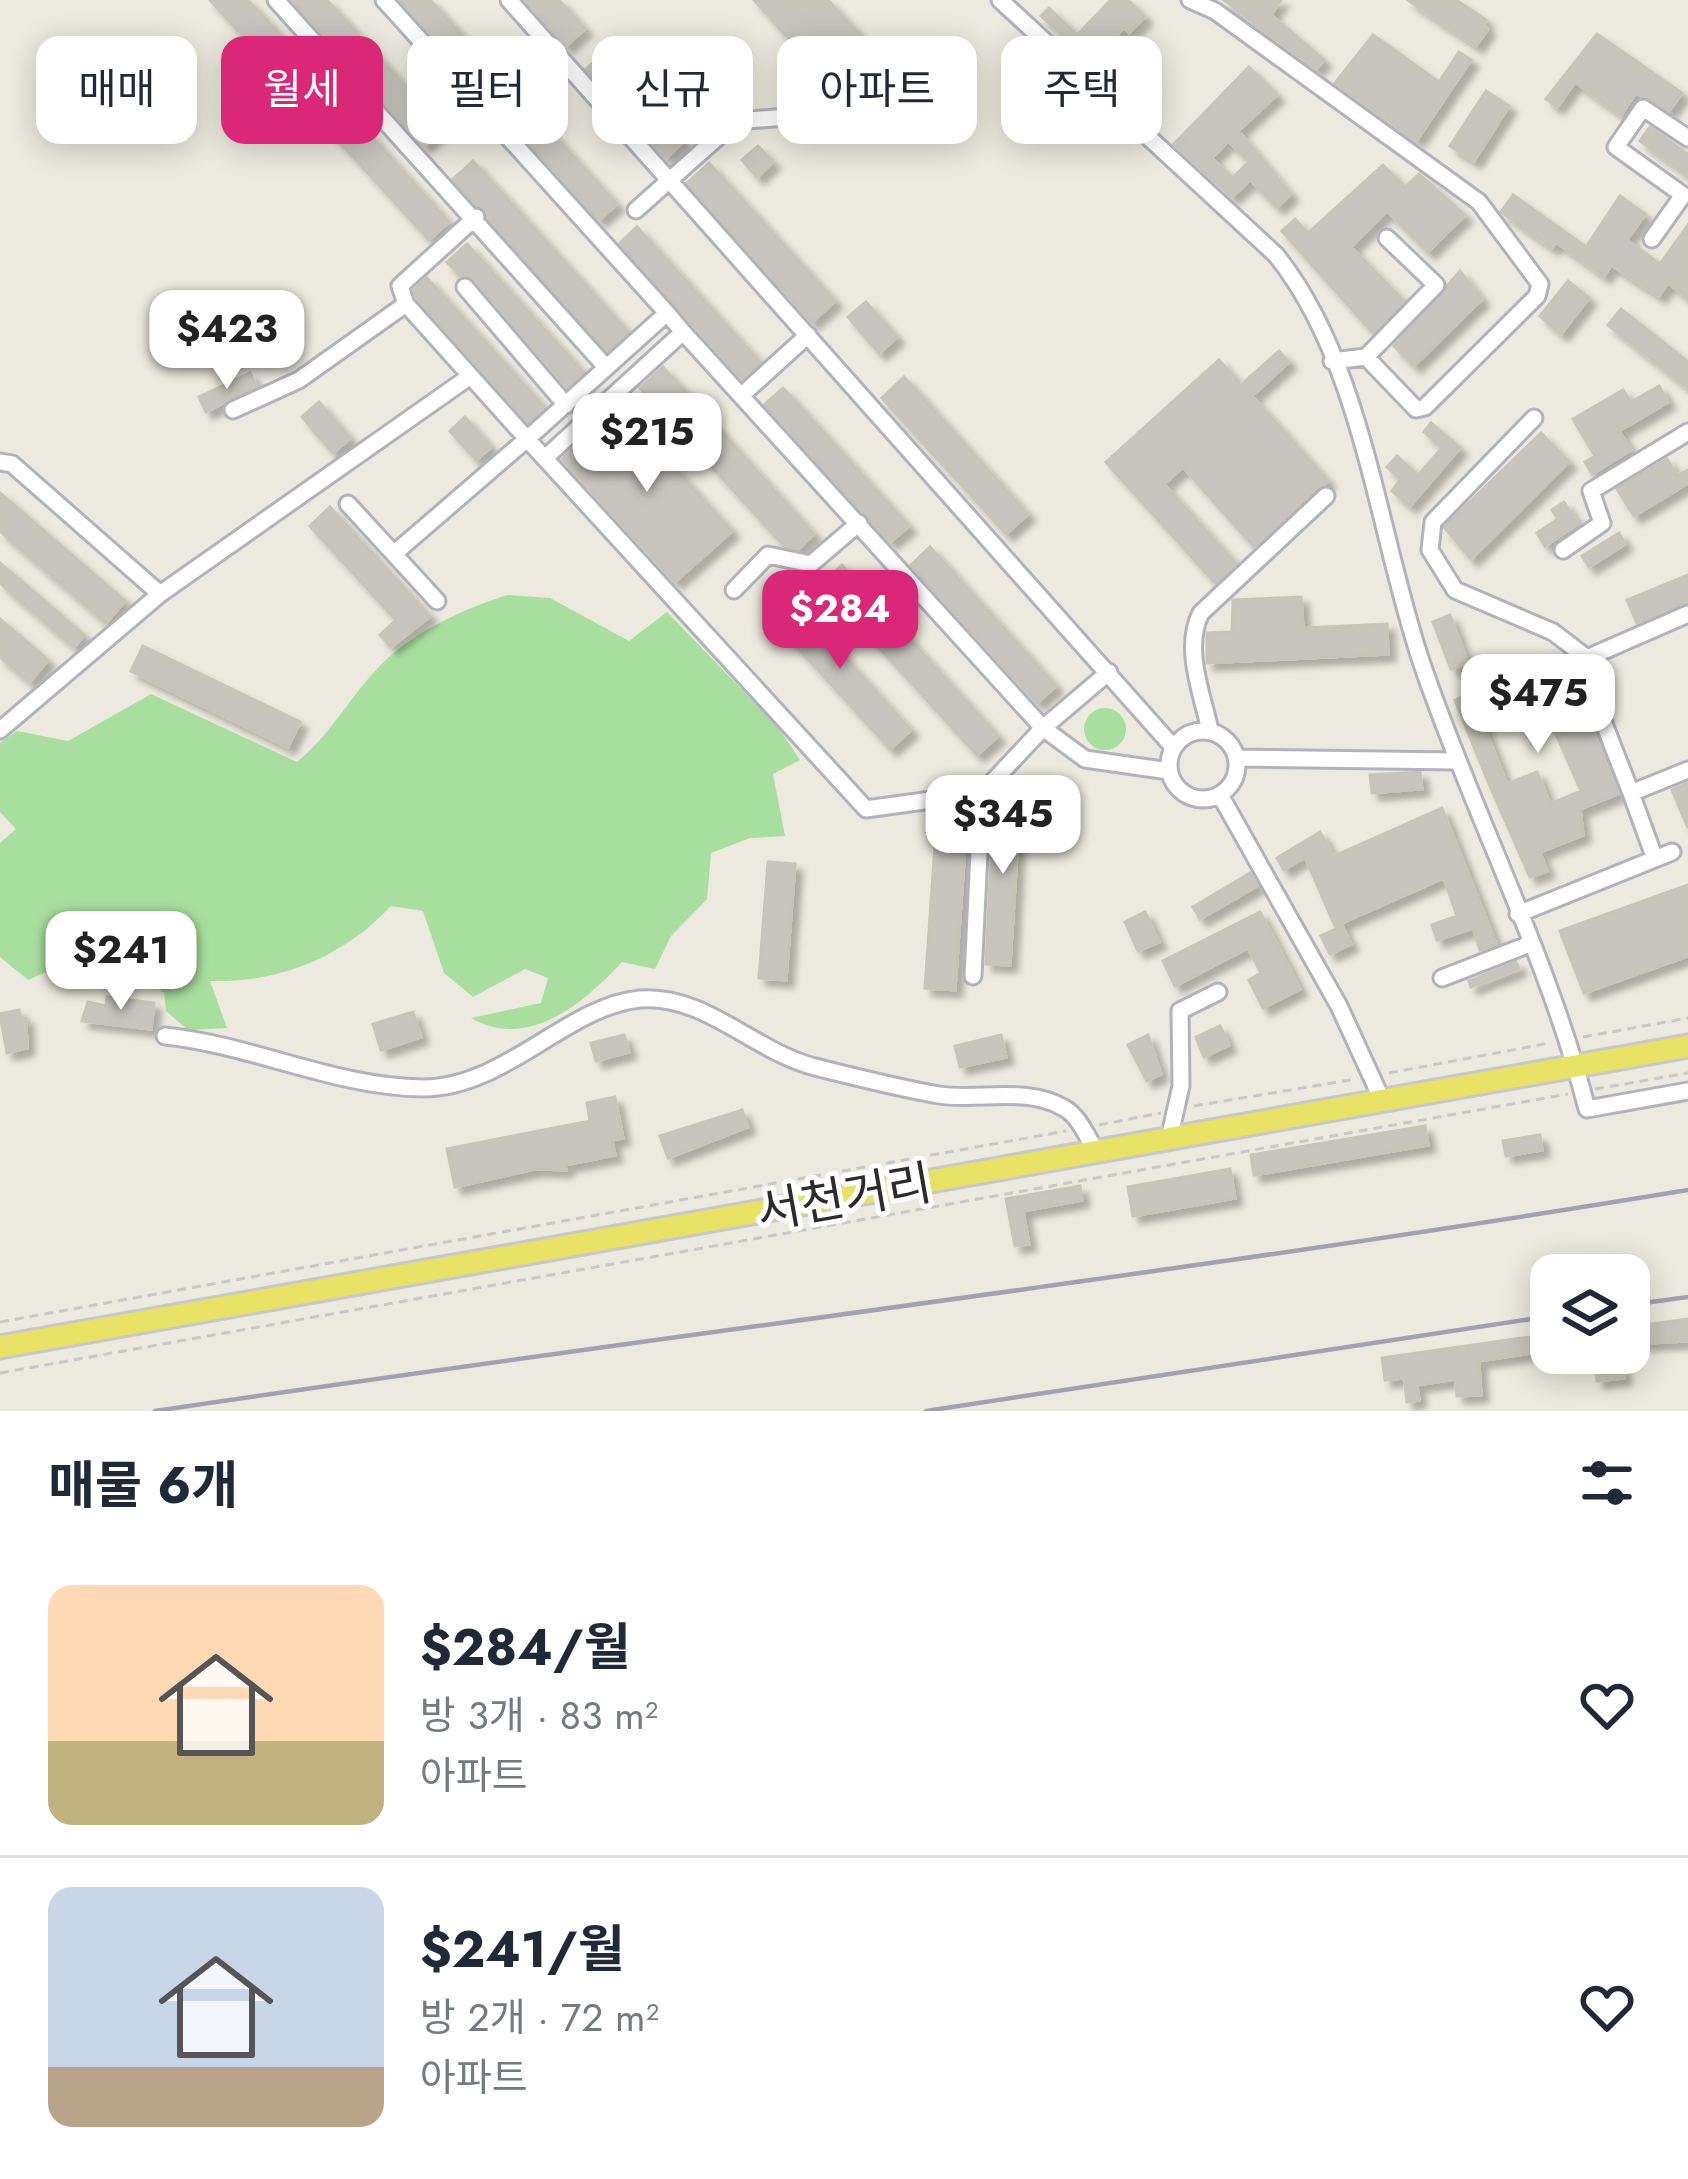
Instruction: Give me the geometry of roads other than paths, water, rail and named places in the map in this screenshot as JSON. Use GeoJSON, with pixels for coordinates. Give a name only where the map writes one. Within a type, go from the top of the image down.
{"type":"FeatureCollection","features":[{"type":"Feature","properties":{"kind":"main road","name":"서천거리"},"geometry":{"type":"LineString","coordinates":[[0,1347],[1688,1046]]}},
{"type":"Feature","properties":{"kind":"street"},"geometry":{"type":"LineString","coordinates":[[276,0],[476,217],[606,367]]}},
{"type":"Feature","properties":{"kind":"street"},"geometry":{"type":"LineString","coordinates":[[384,0],[1043,728],[1085,759],[1169,771]]}},
{"type":"Feature","properties":{"kind":"street"},"geometry":{"type":"LineString","coordinates":[[509,0],[1173,747]]}},
{"type":"Feature","properties":{"kind":"street"},"geometry":{"type":"LineString","coordinates":[[1000,0],[1276,255],[1317,317],[1420,658],[1567,1040],[1587,1109],[1688,1091]]}},
{"type":"Feature","properties":{"kind":"street"},"geometry":{"type":"LineString","coordinates":[[1190,0],[1215,11],[1347,103],[1479,202],[1540,284],[1537,296],[1425,407],[1416,409],[1366,357]]}},
{"type":"Feature","properties":{"kind":"street"},"geometry":{"type":"LineString","coordinates":[[1652,239],[1683,195],[1616,148],[1643,108],[1688,138]]}},
{"type":"Feature","properties":{"kind":"street"},"geometry":{"type":"LineString","coordinates":[[636,210],[736,121],[777,117]]}},
{"type":"Feature","properties":{"kind":"street"},"geometry":{"type":"LineString","coordinates":[[476,217],[400,286],[406,304],[866,808],[982,793],[1043,728],[1108,672]]}},
{"type":"Feature","properties":{"kind":"street"},"geometry":{"type":"LineString","coordinates":[[1332,361],[1366,357],[1436,285],[1388,238]]}},
{"type":"Feature","properties":{"kind":"street"},"geometry":{"type":"LineString","coordinates":[[465,287],[566,405]]}},
{"type":"Feature","properties":{"kind":"street"},"geometry":{"type":"LineString","coordinates":[[233,410],[299,380],[406,304]]}},
{"type":"Feature","properties":{"kind":"street"},"geometry":{"type":"LineString","coordinates":[[395,552],[667,313]]}},
{"type":"Feature","properties":{"kind":"street"},"geometry":{"type":"LineString","coordinates":[[546,457],[683,332]]}},
{"type":"Feature","properties":{"kind":"street"},"geometry":{"type":"LineString","coordinates":[[742,394],[808,334]]}},
{"type":"Feature","properties":{"kind":"street"},"geometry":{"type":"LineString","coordinates":[[0,730],[160,594],[469,377]]}},
{"type":"Feature","properties":{"kind":"street"},"geometry":{"type":"LineString","coordinates":[[1534,418],[1433,523],[1430,550],[1445,580],[1466,597],[1553,632],[1587,658]]}},
{"type":"Feature","properties":{"kind":"street"},"geometry":{"type":"LineString","coordinates":[[1564,550],[1602,523],[1591,491],[1688,432]]}},
{"type":"Feature","properties":{"kind":"street"},"geometry":{"type":"LineString","coordinates":[[0,462],[12,464],[160,594]]}},
{"type":"Feature","properties":{"kind":"street"},"geometry":{"type":"LineString","coordinates":[[1210,730],[1192,647],[1194,627],[1201,613],[1326,496]]}},
{"type":"Feature","properties":{"kind":"street"},"geometry":{"type":"LineString","coordinates":[[347,504],[437,601]]}},
{"type":"Feature","properties":{"kind":"street"},"geometry":{"type":"LineString","coordinates":[[734,590],[768,555],[811,564],[859,523]]}},
{"type":"Feature","properties":{"kind":"street"},"geometry":{"type":"LineString","coordinates":[[1587,658],[1688,614]]}},
{"type":"Feature","properties":{"kind":"street"},"geometry":{"type":"LineString","coordinates":[[1587,658],[1587,680],[1654,859]]}},
{"type":"Feature","properties":{"kind":"street"},"geometry":{"type":"LineString","coordinates":[[1210,730],[1227,739],[1238,758],[1235,779],[1220,795],[1199,800],[1179,790],[1169,771],[1173,747],[1186,734],[1210,730]]}},
{"type":"Feature","properties":{"kind":"street"},"geometry":{"type":"LineString","coordinates":[[1238,758],[1456,761]]}},
{"type":"Feature","properties":{"kind":"street"},"geometry":{"type":"LineString","coordinates":[[1631,793],[1688,770]]}},
{"type":"Feature","properties":{"kind":"street"},"geometry":{"type":"LineString","coordinates":[[973,976],[982,793]]}},
{"type":"Feature","properties":{"kind":"street"},"geometry":{"type":"LineString","coordinates":[[1220,795],[1278,892],[1383,1102]]}},
{"type":"Feature","properties":{"kind":"street"},"geometry":{"type":"LineString","coordinates":[[1518,914],[1672,852]]}},
{"type":"Feature","properties":{"kind":"street"},"geometry":{"type":"LineString","coordinates":[[1442,978],[1530,944]]}},
{"type":"Feature","properties":{"kind":"street"},"geometry":{"type":"LineString","coordinates":[[1169,1139],[1180,1011],[1218,992]]}},
{"type":"Feature","properties":{"kind":"street"},"geometry":{"type":"LineString","coordinates":[[165,1036],[218,1042],[316,1072],[425,1088],[517,1059],[618,1004],[666,999],[690,1004],[810,1066],[938,1095],[1049,1101],[1071,1112],[1096,1151]]}},
{"type":"Feature","properties":{"kind":"railway"},"geometry":{"type":"LineString","coordinates":[[155,1411],[1305,1249],[1688,1190]]}},
{"type":"Feature","properties":{"kind":"railway"},"geometry":{"type":"LineString","coordinates":[[1650,1302],[1688,1297]]}},
{"type":"Feature","properties":{"kind":"railway"},"geometry":{"type":"LineString","coordinates":[[926,1411],[1530,1319]]}}]}
